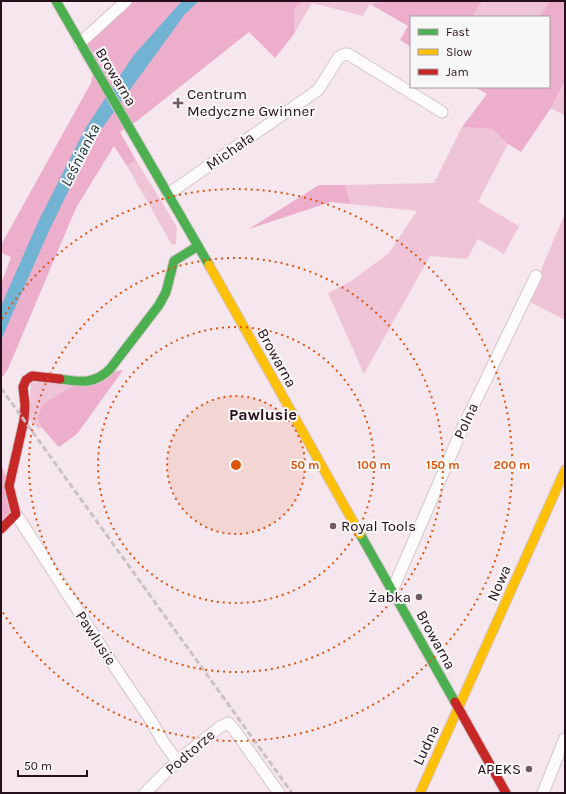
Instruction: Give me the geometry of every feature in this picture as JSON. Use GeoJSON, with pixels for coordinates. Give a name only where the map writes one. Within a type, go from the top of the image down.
{"type":"FeatureCollection","features":[{"type":"Feature","properties":{"kind":"street","name":"Browarna"},"geometry":{"type":"LineString","coordinates":[[56,1],[198,246],[506,793]]}},
{"type":"Feature","properties":{"kind":"street"},"geometry":{"type":"LineString","coordinates":[[80,43],[126,1]]}},
{"type":"Feature","properties":{"kind":"street","name":"Michała"},"geometry":{"type":"LineString","coordinates":[[168,194],[318,90],[339,57],[345,54],[348,54],[442,112]]}},
{"type":"Feature","properties":{"kind":"street"},"geometry":{"type":"LineString","coordinates":[[1,529],[16,514],[9,486],[24,420],[25,405],[23,387],[26,380],[32,376],[37,376],[82,382],[103,376],[159,305],[166,292],[174,261],[198,246]]}},
{"type":"Feature","properties":{"kind":"street","name":"Polna"},"geometry":{"type":"LineString","coordinates":[[392,591],[463,427],[536,276]]}},
{"type":"Feature","properties":{"kind":"street","name":"Nowa"},"geometry":{"type":"LineString","coordinates":[[458,708],[565,470]]}},
{"type":"Feature","properties":{"kind":"street","name":"Pawlusie"},"geometry":{"type":"LineString","coordinates":[[16,514],[177,761]]}},
{"type":"Feature","properties":{"kind":"street","name":"Ludna"},"geometry":{"type":"LineString","coordinates":[[420,793],[458,708]]}},
{"type":"Feature","properties":{"kind":"street","name":"Podtorze"},"geometry":{"type":"LineString","coordinates":[[145,793],[177,761],[220,726],[228,724],[233,728],[279,793]]}},
{"type":"Feature","properties":{"kind":"street"},"geometry":{"type":"LineString","coordinates":[[543,793],[565,738]]}},
{"type":"Feature","properties":{"kind":"shaded area"},"geometry":{"type":"Polygon","coordinates":[[[126,1],[303,1],[294,10],[294,34],[275,58],[249,32],[137,121],[120,132],[136,160],[127,166],[114,146],[76,208],[8,369],[1,379],[1,284],[11,257],[1,253],[1,245],[91,83],[94,68],[80,43],[126,1]]]}},
{"type":"Feature","properties":{"kind":"shaded area"},"geometry":{"type":"Polygon","coordinates":[[[303,1],[390,1],[370,4],[363,16],[312,3],[294,34],[294,10],[303,1]]]}},
{"type":"Feature","properties":{"kind":"shaded area"},"geometry":{"type":"Polygon","coordinates":[[[390,1],[482,1],[473,16],[410,16],[410,46],[400,40],[408,26],[370,4],[390,1]]]}},
{"type":"Feature","properties":{"kind":"shaded area"},"geometry":{"type":"Polygon","coordinates":[[[482,1],[550,1],[540,16],[473,16],[482,1]]]}},
{"type":"Feature","properties":{"kind":"shaded area"},"geometry":{"type":"Polygon","coordinates":[[[550,1],[565,1],[565,81],[551,108],[521,152],[508,144],[492,129],[462,127],[487,94],[477,88],[550,88],[550,16],[540,16],[550,1]]]}},
{"type":"Feature","properties":{"kind":"shaded area"},"geometry":{"type":"Polygon","coordinates":[[[565,81],[565,116],[551,108],[565,81]]]}},
{"type":"Feature","properties":{"kind":"shaded area"},"geometry":{"type":"Polygon","coordinates":[[[462,127],[492,129],[508,144],[478,202],[519,226],[504,254],[478,239],[467,259],[430,256],[364,374],[328,293],[351,281],[389,253],[417,211],[351,204],[345,185],[434,183],[462,127]]]}},
{"type":"Feature","properties":{"kind":"shaded area"},"geometry":{"type":"Polygon","coordinates":[[[136,160],[177,227],[176,244],[172,245],[127,166],[136,160]]]}},
{"type":"Feature","properties":{"kind":"shaded area"},"geometry":{"type":"Polygon","coordinates":[[[319,185],[345,185],[351,204],[331,202],[249,229],[319,185]]]}},
{"type":"Feature","properties":{"kind":"shaded area"},"geometry":{"type":"Polygon","coordinates":[[[565,213],[565,320],[528,301],[565,213]]]}},
{"type":"Feature","properties":{"kind":"shaded area"},"geometry":{"type":"Polygon","coordinates":[[[123,370],[77,434],[59,447],[41,427],[37,419],[43,404],[75,385],[123,370]]]}},
{"type":"Feature","properties":{"kind":"shaded area"},"geometry":{"type":"Polygon","coordinates":[[[31,382],[75,385],[37,419],[41,427],[38,429],[29,418],[31,382]]]}},
{"type":"Feature","properties":{"kind":"shaded area"},"geometry":{"type":"Polygon","coordinates":[[[1,463],[16,514],[1,529],[1,463]]]}},
{"type":"Feature","properties":{"kind":"water","name":"Leśnianka"},"geometry":{"type":"Polygon","coordinates":[[[182,1],[199,1],[185,14],[92,142],[48,233],[1,340],[1,306],[38,222],[85,129],[133,56],[182,1]]]}},
{"type":"Feature","properties":{"kind":"railway"},"geometry":{"type":"LineString","coordinates":[[1,388],[292,793]]}},
{"type":"Feature","properties":{"kind":"traffic: fast"},"geometry":{"type":"LineString","coordinates":[[56,1],[209,265]]}},
{"type":"Feature","properties":{"kind":"traffic: fast"},"geometry":{"type":"LineString","coordinates":[[60,379],[74,381],[92,380],[98,378],[110,369],[159,305],[166,292],[174,261],[198,246]]}},
{"type":"Feature","properties":{"kind":"traffic: fast"},"geometry":{"type":"LineString","coordinates":[[360,534],[455,702]]}},
{"type":"Feature","properties":{"kind":"traffic: slow"},"geometry":{"type":"LineString","coordinates":[[209,265],[360,534]]}},
{"type":"Feature","properties":{"kind":"traffic: slow"},"geometry":{"type":"LineString","coordinates":[[420,793],[565,470]]}},
{"type":"Feature","properties":{"kind":"traffic: jam"},"geometry":{"type":"LineString","coordinates":[[1,529],[16,514],[9,486],[24,420],[25,405],[23,387],[26,380],[32,376],[60,379]]}},
{"type":"Feature","properties":{"kind":"traffic: jam"},"geometry":{"type":"LineString","coordinates":[[455,702],[506,793]]}},
{"type":"Feature","properties":{"kind":"place","name":"Centrum Medyczne Gwinner"},"geometry":{"type":"Point","coordinates":[178,103]}},
{"type":"Feature","properties":{"kind":"place","name":"Royal Tools"},"geometry":{"type":"Point","coordinates":[333,526]}},
{"type":"Feature","properties":{"kind":"place","name":"Żabka"},"geometry":{"type":"Point","coordinates":[419,597]}},
{"type":"Feature","properties":{"kind":"place","name":"APEKS"},"geometry":{"type":"Point","coordinates":[529,769]}},
{"type":"Feature","properties":{"kind":"district","name":"Pawlusie"},"geometry":{"type":"Point","coordinates":[263,414]}}]}
